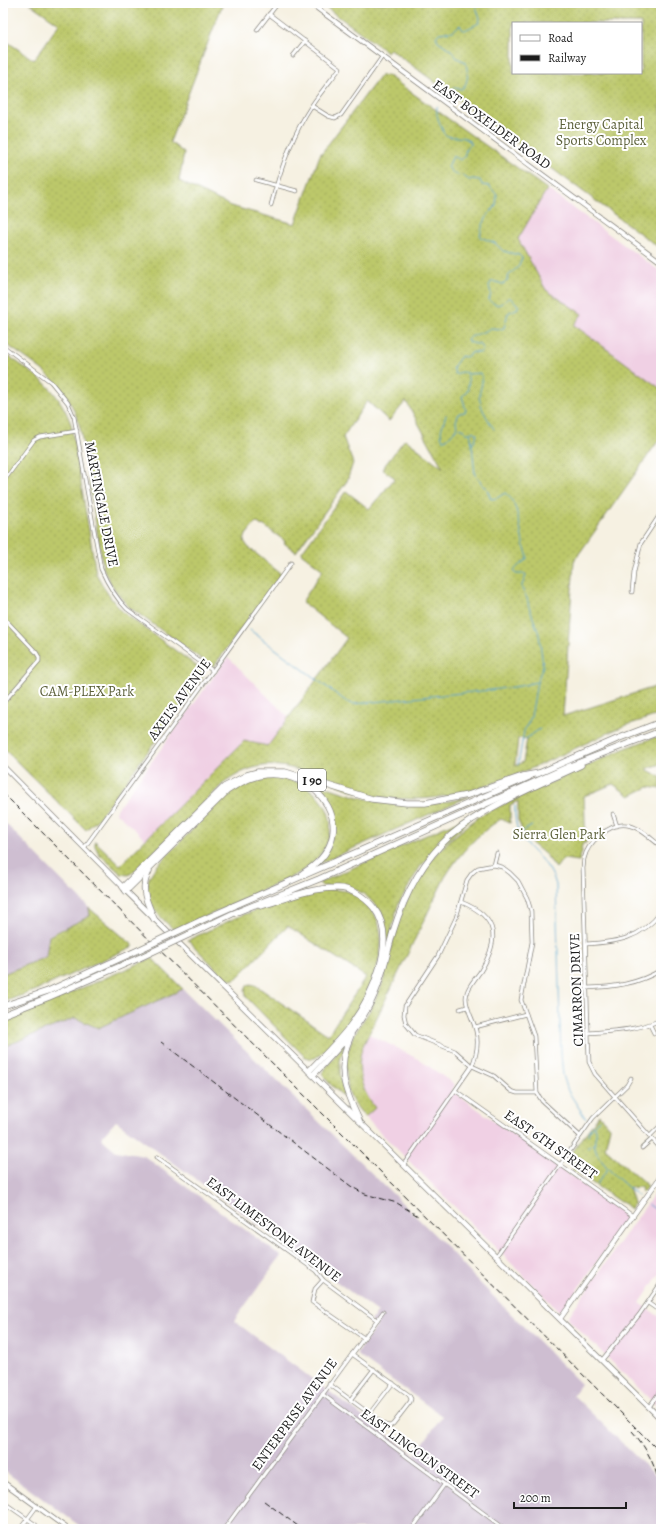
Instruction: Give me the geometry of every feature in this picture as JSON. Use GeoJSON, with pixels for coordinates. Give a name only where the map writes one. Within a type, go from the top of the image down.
{"type":"FeatureCollection","features":[{"type":"Feature","properties":{"kind":"highway","name":"I 90"},"geometry":{"type":"LineString","coordinates":[[230,907],[616,739],[661,722]]}},
{"type":"Feature","properties":{"kind":"highway"},"geometry":{"type":"LineString","coordinates":[[3,1015],[50,997],[139,958],[232,914],[319,879],[570,766],[661,731]]}},
{"type":"Feature","properties":{"kind":"highway"},"geometry":{"type":"LineString","coordinates":[[359,1120],[345,1090],[342,1076],[346,1046],[354,1029],[368,1008],[375,994],[401,908],[409,890],[422,868],[451,836],[482,813],[630,742]]}},
{"type":"Feature","properties":{"kind":"highway","name":"I 90"},"geometry":{"type":"LineString","coordinates":[[125,889],[224,787],[247,775],[258,772],[285,772],[372,799],[407,803],[425,802],[468,795],[523,776],[539,773]]}},
{"type":"Feature","properties":{"kind":"highway","name":"I 90"},"geometry":{"type":"LineString","coordinates":[[3,1006],[48,990],[132,953],[290,880],[308,870],[326,852],[332,840],[333,820],[330,808],[322,797],[313,789],[303,783],[283,776],[264,776],[246,780],[227,791],[218,799],[151,867]]}},
{"type":"Feature","properties":{"kind":"highway"},"geometry":{"type":"LineString","coordinates":[[125,889],[151,867]]}},
{"type":"Feature","properties":{"kind":"highway"},"geometry":{"type":"LineString","coordinates":[[151,867],[146,877],[144,886],[145,897],[154,919]]}},
{"type":"Feature","properties":{"kind":"highway"},"geometry":{"type":"LineString","coordinates":[[232,914],[318,889],[337,887],[350,890],[361,895],[378,913],[384,938],[382,953],[373,986],[360,1012],[311,1073]]}},
{"type":"Feature","properties":{"kind":"highway"},"geometry":{"type":"LineString","coordinates":[[311,1073],[354,1029]]}},
{"type":"Feature","properties":{"kind":"main road","name":"EAST BOXELDER ROAD"},"geometry":{"type":"LineString","coordinates":[[310,3],[661,262]]}},
{"type":"Feature","properties":{"kind":"main road"},"geometry":{"type":"LineString","coordinates":[[3,766],[154,919],[497,1255],[661,1419]]}},
{"type":"Feature","properties":{"kind":"main road"},"geometry":{"type":"LineString","coordinates":[[560,1319],[661,1176]]}},
{"type":"Feature","properties":{"kind":"main road"},"geometry":{"type":"LineString","coordinates":[[3,1482],[68,1529]]}},
{"type":"Feature","properties":{"kind":"street"},"geometry":{"type":"LineString","coordinates":[[257,30],[278,3]]}},
{"type":"Feature","properties":{"kind":"street"},"geometry":{"type":"LineString","coordinates":[[269,14],[340,68],[312,106],[294,138],[276,186],[272,205]]}},
{"type":"Feature","properties":{"kind":"street"},"geometry":{"type":"LineString","coordinates":[[293,56],[305,41]]}},
{"type":"Feature","properties":{"kind":"street"},"geometry":{"type":"LineString","coordinates":[[312,106],[328,116],[335,118],[341,115],[382,57]]}},
{"type":"Feature","properties":{"kind":"street"},"geometry":{"type":"LineString","coordinates":[[256,180],[297,191]]}},
{"type":"Feature","properties":{"kind":"street","name":"MARTINGALE DRIVE"},"geometry":{"type":"LineString","coordinates":[[3,346],[51,382],[68,402],[74,417],[77,431],[101,569],[107,584],[116,598],[127,609],[213,671]]}},
{"type":"Feature","properties":{"kind":"street"},"geometry":{"type":"LineString","coordinates":[[3,482],[34,440],[40,437],[77,431]]}},
{"type":"Feature","properties":{"kind":"street"},"geometry":{"type":"LineString","coordinates":[[632,592],[634,572],[641,543],[661,513]]}},
{"type":"Feature","properties":{"kind":"street","name":"AXEL'S AVENUE"},"geometry":{"type":"LineString","coordinates":[[84,848],[291,563]]}},
{"type":"Feature","properties":{"kind":"street"},"geometry":{"type":"LineString","coordinates":[[3,617],[36,652],[39,657],[39,661],[3,703]]}},
{"type":"Feature","properties":{"kind":"street"},"geometry":{"type":"LineString","coordinates":[[613,814],[616,826],[626,824],[635,827],[661,846]]}},
{"type":"Feature","properties":{"kind":"street","name":"CIMARRON DRIVE"},"geometry":{"type":"LineString","coordinates":[[616,826],[610,828],[595,840],[584,858],[589,1062],[594,1074],[661,1149]]}},
{"type":"Feature","properties":{"kind":"street"},"geometry":{"type":"LineString","coordinates":[[494,865],[497,853]]}},
{"type":"Feature","properties":{"kind":"street"},"geometry":{"type":"LineString","coordinates":[[537,1093],[517,1093],[511,1091],[494,1076],[472,1066],[450,1049],[415,1035],[406,1024],[404,1015],[405,1006],[438,956],[456,918],[467,880],[478,868],[494,865],[502,867],[518,881],[527,898],[531,911],[532,942],[521,1000],[534,1036],[537,1093],[542,1101],[580,1136]]}},
{"type":"Feature","properties":{"kind":"street"},"geometry":{"type":"LineString","coordinates":[[404,1164],[472,1066],[477,1048],[478,1039],[467,1007],[466,998],[467,991],[482,969],[492,948],[492,928],[487,918],[473,907],[461,902]]}},
{"type":"Feature","properties":{"kind":"street"},"geometry":{"type":"LineString","coordinates":[[586,944],[613,942],[629,938],[645,928],[661,912]]}},
{"type":"Feature","properties":{"kind":"street"},"geometry":{"type":"LineString","coordinates":[[587,988],[615,987],[633,983],[652,976],[661,970]]}},
{"type":"Feature","properties":{"kind":"street"},"geometry":{"type":"LineString","coordinates":[[460,1009],[467,1007]]}},
{"type":"Feature","properties":{"kind":"street"},"geometry":{"type":"LineString","coordinates":[[475,1027],[526,1014]]}},
{"type":"Feature","properties":{"kind":"street"},"geometry":{"type":"LineString","coordinates":[[588,1033],[627,1029],[661,1020]]}},
{"type":"Feature","properties":{"kind":"street"},"geometry":{"type":"LineString","coordinates":[[650,1024],[654,1033]]}},
{"type":"Feature","properties":{"kind":"street"},"geometry":{"type":"LineString","coordinates":[[497,1255],[593,1118],[627,1085],[631,1078]]}},
{"type":"Feature","properties":{"kind":"street","name":"EAST 6TH STREET"},"geometry":{"type":"LineString","coordinates":[[456,1091],[633,1216]]}},
{"type":"Feature","properties":{"kind":"street"},"geometry":{"type":"LineString","coordinates":[[642,1148],[661,1124]]}},
{"type":"Feature","properties":{"kind":"street","name":"EAST LIMESTONE AVENUE"},"geometry":{"type":"LineString","coordinates":[[157,1157],[316,1271],[323,1280],[377,1320]]}},
{"type":"Feature","properties":{"kind":"street"},"geometry":{"type":"LineString","coordinates":[[323,1280],[315,1289],[312,1302],[364,1338]]}},
{"type":"Feature","properties":{"kind":"street"},"geometry":{"type":"LineString","coordinates":[[602,1360],[648,1303],[661,1283]]}},
{"type":"Feature","properties":{"kind":"street"},"geometry":{"type":"LineString","coordinates":[[648,1303],[661,1312]]}},
{"type":"Feature","properties":{"kind":"street","name":"ENTERPRISE AVENUE"},"geometry":{"type":"LineString","coordinates":[[224,1529],[383,1312]]}},
{"type":"Feature","properties":{"kind":"street"},"geometry":{"type":"LineString","coordinates":[[329,1384],[385,1425],[390,1426],[397,1418],[411,1399],[409,1395],[352,1354]]}},
{"type":"Feature","properties":{"kind":"street"},"geometry":{"type":"LineString","coordinates":[[350,1400],[374,1369]]}},
{"type":"Feature","properties":{"kind":"street"},"geometry":{"type":"LineString","coordinates":[[370,1413],[393,1383]]}},
{"type":"Feature","properties":{"kind":"street"},"geometry":{"type":"LineString","coordinates":[[649,1407],[661,1390]]}},
{"type":"Feature","properties":{"kind":"street","name":"EAST LINCOLN STREET"},"geometry":{"type":"LineString","coordinates":[[322,1394],[505,1529]]}},
{"type":"Feature","properties":{"kind":"street"},"geometry":{"type":"LineString","coordinates":[[412,1529],[444,1485]]}},
{"type":"Feature","properties":{"kind":"street"},"geometry":{"type":"LineString","coordinates":[[3,1502],[36,1525]]}},
{"type":"Feature","properties":{"kind":"street"},"geometry":{"type":"LineString","coordinates":[[20,1529],[37,1506]]}},
{"type":"Feature","properties":{"kind":"shaded area"},"geometry":{"type":"Polygon","coordinates":[[[547,189],[661,272],[661,389],[573,325],[581,314],[546,290],[518,239],[547,189]]]}},
{"type":"Feature","properties":{"kind":"shaded area"},"geometry":{"type":"Polygon","coordinates":[[[228,657],[289,718],[268,746],[244,741],[146,840],[115,812],[228,657]]]}},
{"type":"Feature","properties":{"kind":"shaded area"},"geometry":{"type":"Polygon","coordinates":[[[3,821],[89,908],[90,916],[49,935],[46,957],[3,974],[3,821]]]}},
{"type":"Feature","properties":{"kind":"shaded area"},"geometry":{"type":"Polygon","coordinates":[[[183,989],[443,1243],[472,1275],[581,1384],[573,1395],[661,1481],[661,1529],[84,1529],[3,1470],[3,1047],[75,1018],[98,1028],[183,989]],[[116,1121],[101,1138],[116,1151],[144,1156],[281,1256],[234,1321],[415,1455],[442,1416],[356,1354],[377,1326],[371,1321],[378,1312],[116,1121]]]}},
{"type":"Feature","properties":{"kind":"shaded area"},"geometry":{"type":"Polygon","coordinates":[[[369,1034],[420,1060],[455,1085],[451,1090],[628,1217],[563,1310],[559,1311],[365,1117],[374,1108],[366,1097],[361,1085],[359,1058],[369,1034]]]}},
{"type":"Feature","properties":{"kind":"shaded area"},"geometry":{"type":"Polygon","coordinates":[[[661,1184],[661,1271],[640,1303],[661,1318],[661,1410],[569,1320],[568,1317],[661,1184]]]}},
{"type":"Feature","properties":{"kind":"green space"},"geometry":{"type":"Polygon","coordinates":[[[29,3],[223,3],[170,142],[184,153],[179,181],[231,206],[295,224],[320,155],[380,76],[387,75],[547,189],[518,239],[546,290],[582,314],[574,325],[661,389],[661,437],[574,561],[563,716],[661,685],[661,714],[624,726],[519,774],[491,784],[436,798],[408,799],[378,797],[363,794],[314,775],[290,768],[265,766],[253,768],[241,772],[224,783],[135,871],[128,875],[121,874],[99,854],[95,846],[95,841],[120,865],[244,741],[268,746],[347,638],[302,602],[323,570],[301,553],[346,491],[369,509],[395,478],[382,469],[405,439],[443,468],[406,401],[389,421],[367,401],[343,437],[353,463],[347,481],[296,552],[284,543],[285,541],[263,525],[262,526],[256,522],[246,535],[244,541],[248,547],[281,574],[214,666],[211,666],[125,603],[111,584],[103,568],[81,432],[76,415],[61,389],[52,379],[3,342],[3,39],[34,60],[59,24],[29,3]],[[518,738],[515,766],[523,762],[527,739],[518,738]]]}},
{"type":"Feature","properties":{"kind":"green space","name":"Energy Capital Sports Complex"},"geometry":{"type":"Polygon","coordinates":[[[320,3],[661,3],[661,249],[390,49],[387,52],[320,3]]]}},
{"type":"Feature","properties":{"kind":"green space","name":"CAM-PLEX Park"},"geometry":{"type":"Polygon","coordinates":[[[3,352],[52,390],[59,400],[71,424],[96,573],[105,590],[124,613],[202,670],[203,677],[98,819],[86,830],[3,748],[3,352]]]}},
{"type":"Feature","properties":{"kind":"green space","name":"Sierra Glen Park"},"geometry":{"type":"Polygon","coordinates":[[[661,735],[661,764],[646,769],[661,777],[661,789],[648,787],[630,796],[613,784],[584,796],[586,843],[583,843],[581,848],[582,851],[579,861],[563,859],[556,868],[546,855],[529,841],[522,830],[518,820],[518,801],[510,805],[510,823],[501,819],[492,825],[470,845],[457,860],[445,877],[362,1048],[360,1056],[361,1080],[366,1094],[375,1108],[365,1117],[353,1102],[348,1090],[345,1061],[353,1036],[370,1010],[382,985],[398,922],[410,892],[431,859],[451,839],[481,815],[623,749],[661,735]]]}},
{"type":"Feature","properties":{"kind":"green space"},"geometry":{"type":"Polygon","coordinates":[[[269,777],[297,782],[312,791],[322,802],[328,813],[330,824],[329,836],[325,847],[318,857],[297,874],[228,907],[174,930],[154,909],[147,894],[149,878],[155,868],[224,797],[234,789],[256,780],[269,777]]]}},
{"type":"Feature","properties":{"kind":"green space"},"geometry":{"type":"Polygon","coordinates":[[[322,785],[359,797],[395,804],[432,804],[470,796],[316,865],[326,849],[334,832],[335,826],[332,808],[319,788],[322,785]]]}},
{"type":"Feature","properties":{"kind":"green space"},"geometry":{"type":"Polygon","coordinates":[[[471,815],[472,817],[420,867],[398,905],[387,948],[385,947],[386,938],[383,920],[379,911],[367,897],[359,891],[350,888],[322,886],[319,883],[471,815]]]}},
{"type":"Feature","properties":{"kind":"green space"},"geometry":{"type":"Polygon","coordinates":[[[328,889],[352,893],[369,906],[378,922],[381,940],[379,960],[363,1000],[352,1017],[325,1050],[315,1058],[308,1058],[304,1056],[247,998],[245,991],[247,986],[250,984],[255,985],[328,1035],[366,977],[288,926],[237,978],[232,980],[225,978],[188,940],[235,918],[280,901],[328,889]]]}},
{"type":"Feature","properties":{"kind":"green space"},"geometry":{"type":"Polygon","coordinates":[[[89,908],[134,946],[34,991],[3,1002],[3,974],[46,957],[49,936],[90,916],[89,908]]]}},
{"type":"Feature","properties":{"kind":"green space"},"geometry":{"type":"Polygon","coordinates":[[[152,958],[183,989],[98,1028],[75,1018],[3,1047],[3,1020],[14,1017],[152,958]]]}},
{"type":"Feature","properties":{"kind":"green space"},"geometry":{"type":"Polygon","coordinates":[[[346,1041],[340,1061],[340,1072],[344,1097],[329,1083],[322,1073],[346,1041]]]}},
{"type":"Feature","properties":{"kind":"green space"},"geometry":{"type":"Polygon","coordinates":[[[599,1115],[610,1127],[605,1148],[648,1186],[642,1193],[641,1187],[629,1188],[634,1203],[630,1209],[622,1202],[572,1169],[575,1165],[570,1161],[567,1164],[566,1161],[599,1115]]]}},
{"type":"Feature","properties":{"kind":"waterway"},"geometry":{"type":"LineString","coordinates":[[450,91],[453,88],[462,89],[465,86],[467,76],[466,62],[457,58],[451,50],[438,41],[436,37],[439,33],[453,31],[460,25],[463,30],[465,30],[479,23],[480,19],[475,3]]}},
{"type":"Feature","properties":{"kind":"waterway"},"geometry":{"type":"LineString","coordinates":[[437,107],[438,117],[444,134],[450,137],[465,138],[471,143],[466,149],[464,157],[461,160],[453,156],[448,167],[454,174],[463,176],[469,180],[480,180],[482,185],[489,186],[497,195],[496,206],[485,220],[480,237],[495,243],[503,251],[519,255],[522,258],[519,266],[509,275],[507,281],[503,284],[492,281],[489,286],[491,293],[489,300],[495,304],[500,304],[509,297],[518,305],[518,308],[508,313],[504,328],[490,328],[467,340],[468,342],[481,345],[483,349],[480,353],[473,352],[466,357],[461,356],[453,367],[455,374],[462,372],[467,373],[468,376],[468,389],[462,396],[466,410],[465,412],[459,413],[456,421],[457,428],[463,429],[466,433],[470,433],[475,475],[483,486],[486,487],[491,499],[497,498],[505,493],[513,502],[527,555],[526,560],[516,568],[514,572],[516,574],[524,574],[526,576],[522,589],[527,598],[539,634],[543,666],[537,682],[531,717],[524,731],[518,765]]}},
{"type":"Feature","properties":{"kind":"waterway"},"geometry":{"type":"LineString","coordinates":[[468,374],[480,373],[482,376],[479,397],[484,412],[494,429]]}},
{"type":"Feature","properties":{"kind":"waterway"},"geometry":{"type":"LineString","coordinates":[[446,415],[441,431],[443,440],[447,439],[457,428]]}},
{"type":"Feature","properties":{"kind":"waterway"},"geometry":{"type":"LineString","coordinates":[[470,433],[474,431],[477,434],[472,445]]}},
{"type":"Feature","properties":{"kind":"waterway"},"geometry":{"type":"LineString","coordinates":[[250,630],[347,702],[353,704],[491,690],[536,682]]}},
{"type":"Feature","properties":{"kind":"waterway"},"geometry":{"type":"LineString","coordinates":[[522,741],[540,729]]}},
{"type":"Feature","properties":{"kind":"waterway"},"geometry":{"type":"LineString","coordinates":[[515,806],[516,821],[524,842],[552,873],[556,885],[561,1055],[563,1075],[568,1091],[586,1119]]}},
{"type":"Feature","properties":{"kind":"waterway"},"geometry":{"type":"LineString","coordinates":[[519,833],[532,826]]}},
{"type":"Feature","properties":{"kind":"waterway"},"geometry":{"type":"LineString","coordinates":[[590,1128],[590,1131],[599,1119]]}},
{"type":"Feature","properties":{"kind":"waterway"},"geometry":{"type":"LineString","coordinates":[[592,1125],[596,1129],[594,1142],[597,1154],[613,1174],[638,1196]]}},
{"type":"Feature","properties":{"kind":"waterway"},"geometry":{"type":"LineString","coordinates":[[588,1135],[589,1130]]}},
{"type":"Feature","properties":{"kind":"waterway"},"geometry":{"type":"LineString","coordinates":[[587,1148],[595,1143]]}},
{"type":"Feature","properties":{"kind":"waterway"},"geometry":{"type":"LineString","coordinates":[[597,1184],[608,1168]]}},
{"type":"Feature","properties":{"kind":"waterway"},"geometry":{"type":"LineString","coordinates":[[649,1205],[661,1213]]}},
{"type":"Feature","properties":{"kind":"railway"},"geometry":{"type":"LineString","coordinates":[[3,793],[661,1453]]}},
{"type":"Feature","properties":{"kind":"railway"},"geometry":{"type":"LineString","coordinates":[[161,1042],[352,1187],[365,1194],[397,1203],[418,1216]]}},
{"type":"Feature","properties":{"kind":"railway"},"geometry":{"type":"LineString","coordinates":[[632,1431],[643,1445],[652,1461],[658,1478],[661,1496]]}},
{"type":"Feature","properties":{"kind":"railway"},"geometry":{"type":"LineString","coordinates":[[264,1501],[302,1529]]}},
{"type":"Feature","properties":{"kind":"railway"},"geometry":{"type":"LineString","coordinates":[[657,1529],[661,1507]]}}]}
